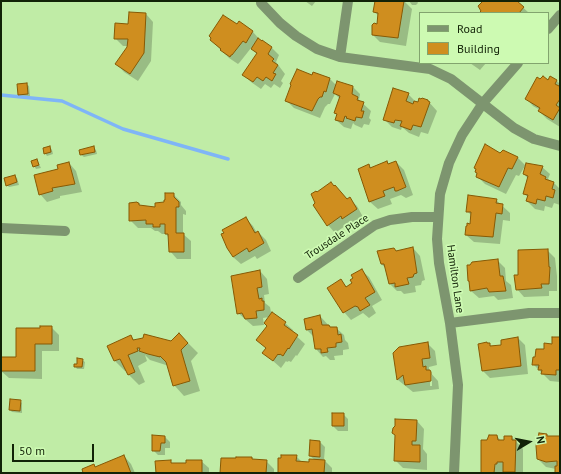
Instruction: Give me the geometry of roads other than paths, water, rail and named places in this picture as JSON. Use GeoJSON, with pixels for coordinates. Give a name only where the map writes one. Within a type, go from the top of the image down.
{"type":"FeatureCollection","features":[{"type":"Feature","properties":{"kind":"street"},"geometry":{"type":"LineString","coordinates":[[340,57],[348,1]]}},
{"type":"Feature","properties":{"kind":"street"},"geometry":{"type":"LineString","coordinates":[[262,3],[280,23],[296,36],[317,49],[340,57],[430,69],[451,79],[484,103],[514,128],[534,138],[560,146]]}},
{"type":"Feature","properties":{"kind":"street"},"geometry":{"type":"LineString","coordinates":[[549,28],[560,16]]}},
{"type":"Feature","properties":{"kind":"street","name":"Hamilton Lane"},"geometry":{"type":"LineString","coordinates":[[454,473],[458,385],[457,365],[439,264],[438,217],[440,194],[449,163],[462,135],[484,103],[517,64]]}},
{"type":"Feature","properties":{"kind":"street","name":"Trousdale Place"},"geometry":{"type":"LineString","coordinates":[[298,278],[375,225],[390,220],[412,217],[438,217]]}},
{"type":"Feature","properties":{"kind":"street"},"geometry":{"type":"LineString","coordinates":[[1,228],[64,231]]}},
{"type":"Feature","properties":{"kind":"street"},"geometry":{"type":"LineString","coordinates":[[450,323],[529,312],[560,313]]}},
{"type":"Feature","properties":{"kind":"waterway"},"geometry":{"type":"LineString","coordinates":[[1,95],[62,101],[123,129],[228,159]]}}]}
